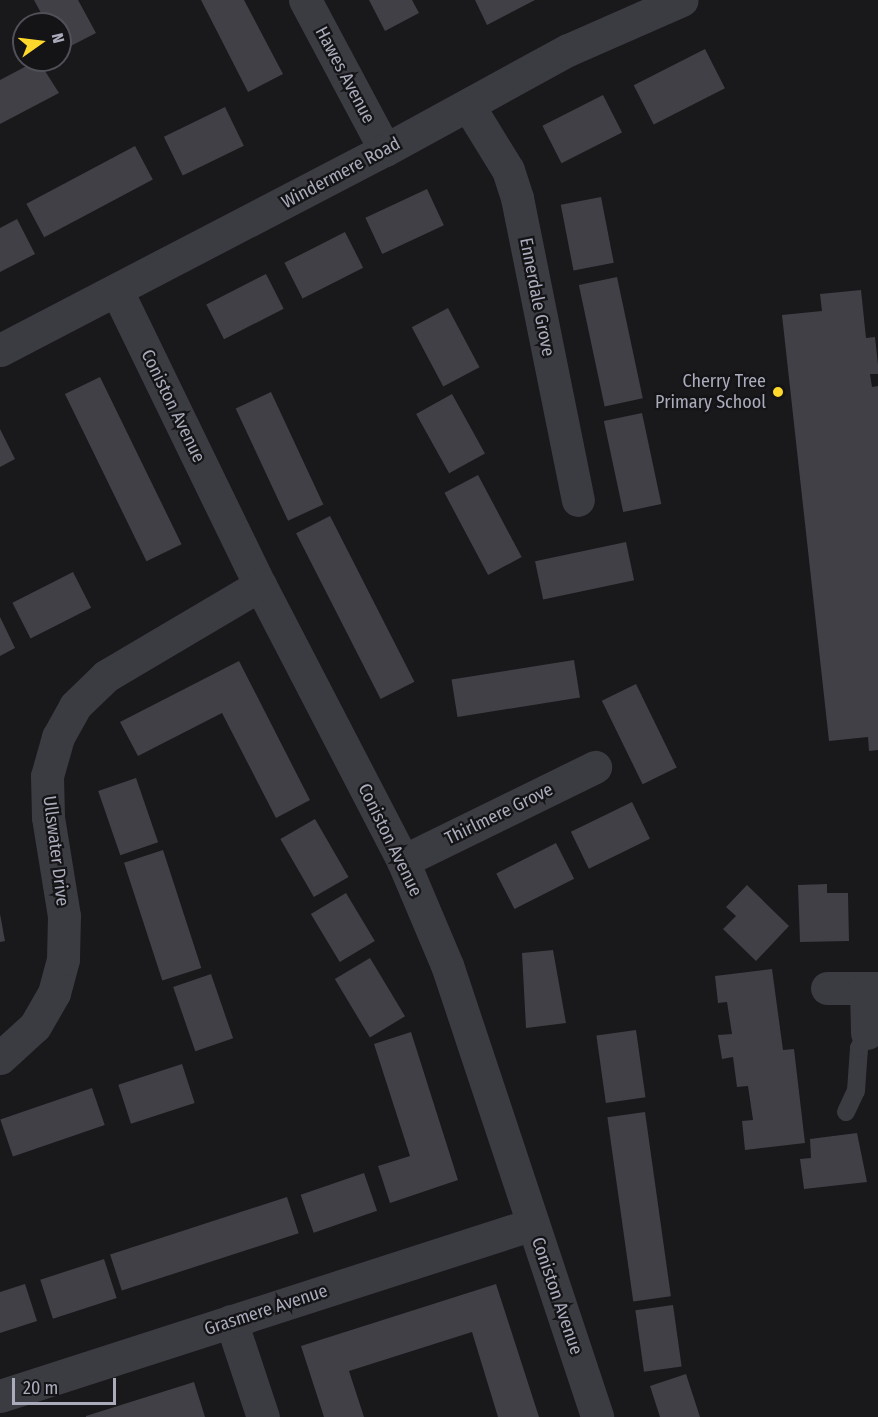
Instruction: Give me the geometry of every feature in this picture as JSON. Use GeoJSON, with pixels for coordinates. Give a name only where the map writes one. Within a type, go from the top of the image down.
{"type":"FeatureCollection","features":[{"type":"Feature","properties":{"kind":"street","name":"Hawes Avenue"},"geometry":{"type":"LineString","coordinates":[[305,0],[385,150]]}},
{"type":"Feature","properties":{"kind":"street","name":"Windermere Road"},"geometry":{"type":"LineString","coordinates":[[0,350],[385,150],[568,50],[682,0]]}},
{"type":"Feature","properties":{"kind":"street","name":"Ennerdale Grove"},"geometry":{"type":"LineString","coordinates":[[468,105],[507,170],[517,198],[578,500]]}},
{"type":"Feature","properties":{"kind":"street","name":"Coniston Avenue"},"geometry":{"type":"LineString","coordinates":[[117,291],[260,585],[403,861],[447,964],[597,1417]]}},
{"type":"Feature","properties":{"kind":"street","name":"Ullswater Drive"},"geometry":{"type":"LineString","coordinates":[[0,1058],[35,1026],[54,993],[63,959],[64,916],[48,817],[47,776],[58,737],[75,706],[105,676],[260,585]]}},
{"type":"Feature","properties":{"kind":"street","name":"Thirlmere Grove"},"geometry":{"type":"LineString","coordinates":[[403,861],[595,766]]}},
{"type":"Feature","properties":{"kind":"street"},"geometry":{"type":"LineString","coordinates":[[827,988],[872,988],[867,1033]]}},
{"type":"Feature","properties":{"kind":"street","name":"Grasmere Avenue"},"geometry":{"type":"LineString","coordinates":[[0,1396],[533,1224]]}},
{"type":"Feature","properties":{"kind":"street"},"geometry":{"type":"LineString","coordinates":[[231,1321],[262,1417]]}},
{"type":"Feature","properties":{"kind":"lane"},"geometry":{"type":"LineString","coordinates":[[846,1112],[853,1102],[859,1047],[867,1033]]}},
{"type":"Feature","properties":{"kind":"building"},"geometry":{"type":"Polygon","coordinates":[[[34,0],[78,0],[96,33],[72,45],[72,12],[40,12],[34,0]]]}},
{"type":"Feature","properties":{"kind":"building"},"geometry":{"type":"Polygon","coordinates":[[[201,0],[244,0],[283,74],[248,92],[201,0]]]}},
{"type":"Feature","properties":{"kind":"building"},"geometry":{"type":"Polygon","coordinates":[[[369,0],[412,0],[419,13],[385,31],[369,0]]]}},
{"type":"Feature","properties":{"kind":"building"},"geometry":{"type":"Polygon","coordinates":[[[475,0],[535,0],[487,25],[475,0]]]}},
{"type":"Feature","properties":{"kind":"building"},"geometry":{"type":"Polygon","coordinates":[[[705,49],[725,88],[654,125],[634,85],[705,49]]]}},
{"type":"Feature","properties":{"kind":"building"},"geometry":{"type":"Polygon","coordinates":[[[15,72],[46,72],[59,93],[0,124],[0,80],[15,72]]]}},
{"type":"Feature","properties":{"kind":"building"},"geometry":{"type":"Polygon","coordinates":[[[603,95],[622,132],[561,163],[542,126],[603,95]]]}},
{"type":"Feature","properties":{"kind":"building"},"geometry":{"type":"Polygon","coordinates":[[[225,107],[244,146],[183,175],[164,137],[225,107]]]}},
{"type":"Feature","properties":{"kind":"building"},"geometry":{"type":"Polygon","coordinates":[[[135,146],[153,180],[44,237],[26,204],[135,146]]]}},
{"type":"Feature","properties":{"kind":"building"},"geometry":{"type":"Polygon","coordinates":[[[427,189],[444,225],[382,254],[365,218],[427,189]]]}},
{"type":"Feature","properties":{"kind":"building"},"geometry":{"type":"Polygon","coordinates":[[[601,197],[614,263],[574,271],[561,205],[601,197]]]}},
{"type":"Feature","properties":{"kind":"building"},"geometry":{"type":"Polygon","coordinates":[[[17,219],[35,254],[0,272],[0,228],[17,219]]]}},
{"type":"Feature","properties":{"kind":"building"},"geometry":{"type":"Polygon","coordinates":[[[345,232],[363,268],[303,299],[284,263],[345,232]]]}},
{"type":"Feature","properties":{"kind":"building"},"geometry":{"type":"Polygon","coordinates":[[[266,274],[284,309],[224,339],[206,304],[266,274]]]}},
{"type":"Feature","properties":{"kind":"building"},"geometry":{"type":"Polygon","coordinates":[[[617,277],[643,398],[605,406],[579,285],[617,277]]]}},
{"type":"Feature","properties":{"kind":"building"},"geometry":{"type":"Polygon","coordinates":[[[861,290],[866,338],[875,337],[878,365],[878,374],[870,374],[872,387],[878,386],[878,750],[869,751],[868,737],[829,741],[782,315],[822,311],[820,294],[861,290]]]}},
{"type":"Feature","properties":{"kind":"building"},"geometry":{"type":"Polygon","coordinates":[[[448,308],[479,367],[443,386],[412,327],[448,308]]]}},
{"type":"Feature","properties":{"kind":"building"},"geometry":{"type":"Polygon","coordinates":[[[100,377],[182,544],[146,561],[65,394],[100,377]]]}},
{"type":"Feature","properties":{"kind":"building"},"geometry":{"type":"Polygon","coordinates":[[[271,392],[323,504],[288,521],[236,408],[271,392]]]}},
{"type":"Feature","properties":{"kind":"building"},"geometry":{"type":"Polygon","coordinates":[[[452,394],[485,453],[449,473],[416,414],[452,394]]]}},
{"type":"Feature","properties":{"kind":"building"},"geometry":{"type":"Polygon","coordinates":[[[642,413],[661,504],[623,512],[604,421],[642,413]]]}},
{"type":"Feature","properties":{"kind":"building"},"geometry":{"type":"Polygon","coordinates":[[[0,429],[15,459],[0,467],[0,429]]]}},
{"type":"Feature","properties":{"kind":"building"},"geometry":{"type":"Polygon","coordinates":[[[478,475],[522,557],[488,575],[444,493],[478,475]]]}},
{"type":"Feature","properties":{"kind":"building"},"geometry":{"type":"Polygon","coordinates":[[[330,516],[414,682],[381,699],[296,533],[330,516]]]}},
{"type":"Feature","properties":{"kind":"building"},"geometry":{"type":"Polygon","coordinates":[[[626,542],[634,580],[543,599],[535,561],[626,542]]]}},
{"type":"Feature","properties":{"kind":"building"},"geometry":{"type":"Polygon","coordinates":[[[73,572],[91,608],[31,639],[12,603],[73,572]]]}},
{"type":"Feature","properties":{"kind":"building"},"geometry":{"type":"Polygon","coordinates":[[[0,617],[15,648],[0,656],[0,617]]]}},
{"type":"Feature","properties":{"kind":"building"},"geometry":{"type":"Polygon","coordinates":[[[574,660],[580,698],[457,717],[452,679],[574,660]]]}},
{"type":"Feature","properties":{"kind":"building"},"geometry":{"type":"Polygon","coordinates":[[[239,661],[310,800],[276,818],[222,713],[138,756],[120,722],[239,661]]]}},
{"type":"Feature","properties":{"kind":"building"},"geometry":{"type":"Polygon","coordinates":[[[636,684],[677,768],[643,784],[602,701],[636,684]]]}},
{"type":"Feature","properties":{"kind":"building"},"geometry":{"type":"Polygon","coordinates":[[[136,778],[158,842],[120,855],[98,791],[136,778]]]}},
{"type":"Feature","properties":{"kind":"building"},"geometry":{"type":"Polygon","coordinates":[[[632,802],[650,839],[589,869],[571,832],[632,802]]]}},
{"type":"Feature","properties":{"kind":"building"},"geometry":{"type":"Polygon","coordinates":[[[315,819],[348,877],[314,897],[280,839],[315,819]]]}},
{"type":"Feature","properties":{"kind":"building"},"geometry":{"type":"Polygon","coordinates":[[[556,843],[574,879],[514,909],[496,873],[556,843]]]}},
{"type":"Feature","properties":{"kind":"building"},"geometry":{"type":"Polygon","coordinates":[[[163,850],[201,968],[162,981],[124,863],[163,850]]]}},
{"type":"Feature","properties":{"kind":"building"},"geometry":{"type":"Polygon","coordinates":[[[827,884],[827,893],[848,893],[849,941],[800,942],[798,885],[827,884]]]}},
{"type":"Feature","properties":{"kind":"building"},"geometry":{"type":"Polygon","coordinates":[[[747,885],[789,926],[756,961],[723,929],[736,916],[726,907],[747,885]]]}},
{"type":"Feature","properties":{"kind":"building"},"geometry":{"type":"Polygon","coordinates":[[[346,893],[375,941],[340,962],[311,914],[346,893]]]}},
{"type":"Feature","properties":{"kind":"building"},"geometry":{"type":"Polygon","coordinates":[[[0,914],[5,941],[0,942],[0,914]]]}},
{"type":"Feature","properties":{"kind":"building"},"geometry":{"type":"Polygon","coordinates":[[[553,950],[566,1023],[526,1028],[522,953],[553,950]]]}},
{"type":"Feature","properties":{"kind":"building"},"geometry":{"type":"Polygon","coordinates":[[[370,958],[405,1016],[370,1037],[335,979],[370,958]]]}},
{"type":"Feature","properties":{"kind":"building"},"geometry":{"type":"Polygon","coordinates":[[[772,969],[783,1050],[794,1049],[805,1143],[745,1150],[742,1121],[753,1120],[748,1086],[737,1087],[733,1057],[722,1059],[718,1035],[732,1034],[727,1002],[718,1003],[715,976],[772,969]]]}},
{"type":"Feature","properties":{"kind":"building"},"geometry":{"type":"Polygon","coordinates":[[[211,974],[233,1038],[195,1051],[173,987],[211,974]]]}},
{"type":"Feature","properties":{"kind":"building"},"geometry":{"type":"Polygon","coordinates":[[[636,1030],[645,1097],[606,1103],[596,1036],[636,1030]]]}},
{"type":"Feature","properties":{"kind":"building"},"geometry":{"type":"Polygon","coordinates":[[[411,1032],[458,1180],[390,1203],[378,1166],[410,1156],[374,1044],[411,1032]]]}},
{"type":"Feature","properties":{"kind":"building"},"geometry":{"type":"Polygon","coordinates":[[[182,1064],[195,1103],[131,1124],[118,1085],[182,1064]]]}},
{"type":"Feature","properties":{"kind":"building"},"geometry":{"type":"Polygon","coordinates":[[[92,1088],[105,1125],[13,1156],[0,1120],[92,1088]]]}},
{"type":"Feature","properties":{"kind":"building"},"geometry":{"type":"Polygon","coordinates":[[[645,1112],[671,1296],[633,1301],[607,1117],[645,1112]]]}},
{"type":"Feature","properties":{"kind":"building"},"geometry":{"type":"Polygon","coordinates":[[[857,1133],[867,1182],[804,1189],[800,1159],[811,1158],[810,1139],[857,1133]]]}},
{"type":"Feature","properties":{"kind":"building"},"geometry":{"type":"Polygon","coordinates":[[[364,1173],[377,1211],[314,1233],[301,1195],[364,1173]]]}},
{"type":"Feature","properties":{"kind":"building"},"geometry":{"type":"Polygon","coordinates":[[[287,1197],[299,1233],[122,1291],[110,1254],[287,1197]]]}},
{"type":"Feature","properties":{"kind":"building"},"geometry":{"type":"Polygon","coordinates":[[[104,1259],[117,1298],[53,1319],[40,1280],[104,1259]]]}},
{"type":"Feature","properties":{"kind":"building"},"geometry":{"type":"Polygon","coordinates":[[[25,1284],[37,1321],[0,1333],[0,1292],[25,1284]]]}},
{"type":"Feature","properties":{"kind":"building"},"geometry":{"type":"Polygon","coordinates":[[[496,1284],[539,1417],[498,1417],[472,1332],[349,1371],[364,1417],[324,1417],[301,1346],[496,1284]]]}},
{"type":"Feature","properties":{"kind":"building"},"geometry":{"type":"Polygon","coordinates":[[[673,1305],[682,1366],[644,1372],[635,1310],[673,1305]]]}},
{"type":"Feature","properties":{"kind":"building"},"geometry":{"type":"Polygon","coordinates":[[[686,1374],[700,1417],[660,1417],[650,1386],[686,1374]]]}},
{"type":"Feature","properties":{"kind":"building"},"geometry":{"type":"Polygon","coordinates":[[[194,1382],[205,1417],[86,1417],[86,1416],[194,1382]]]}},
{"type":"Feature","properties":{"kind":"place","name":"Cherry Tree Primary School"},"geometry":{"type":"Point","coordinates":[778,392]}}]}
